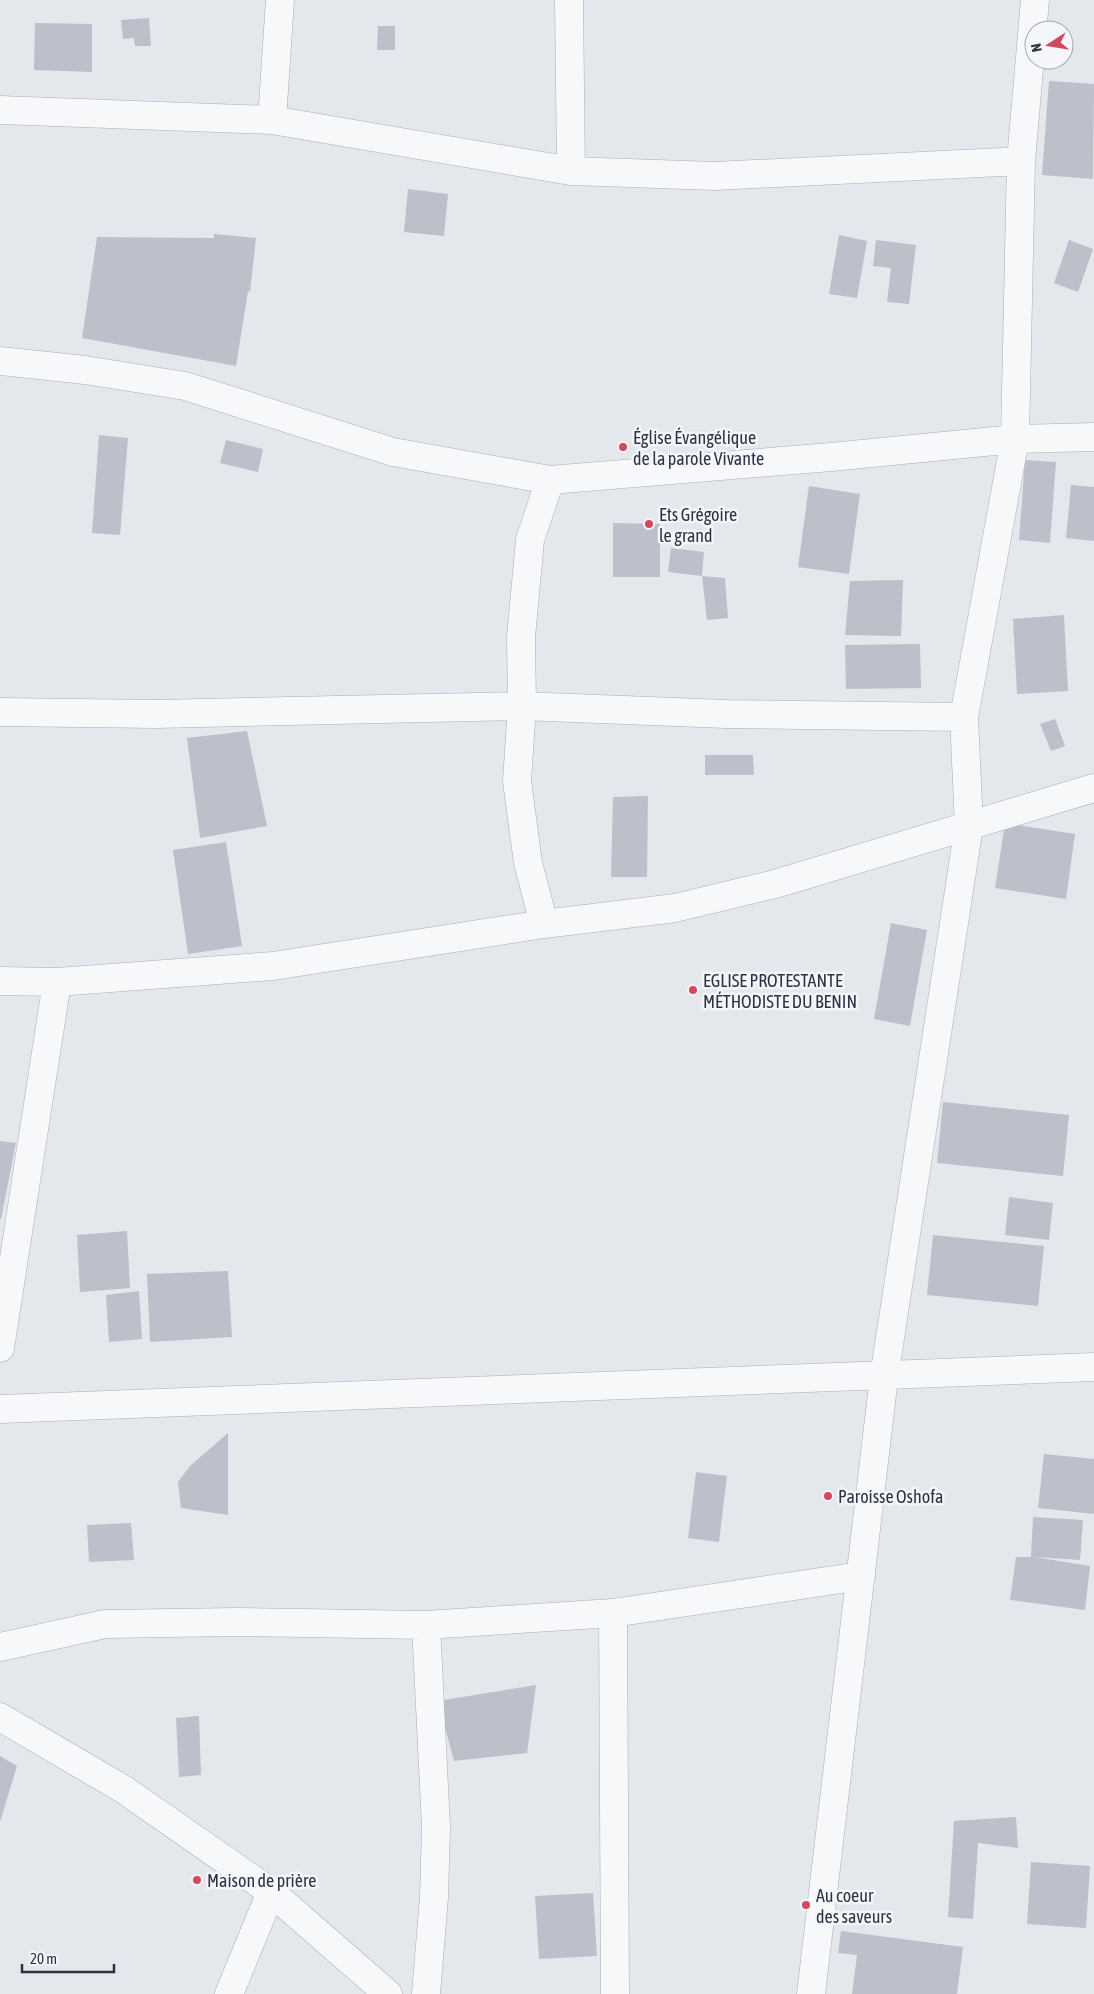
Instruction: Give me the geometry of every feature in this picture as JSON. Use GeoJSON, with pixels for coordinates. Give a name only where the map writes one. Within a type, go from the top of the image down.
{"type":"FeatureCollection","features":[{"type":"Feature","properties":{"kind":"street"},"geometry":{"type":"LineString","coordinates":[[272,120],[280,0]]}},
{"type":"Feature","properties":{"kind":"street"},"geometry":{"type":"LineString","coordinates":[[569,0],[571,171]]}},
{"type":"Feature","properties":{"kind":"street"},"geometry":{"type":"LineString","coordinates":[[811,1994],[884,1377],[969,826],[964,717],[1015,439],[1021,161],[1035,0]]}},
{"type":"Feature","properties":{"kind":"street"},"geometry":{"type":"LineString","coordinates":[[0,110],[272,120],[571,171],[715,176],[1021,161]]}},
{"type":"Feature","properties":{"kind":"street"},"geometry":{"type":"LineString","coordinates":[[0,361],[85,370],[185,386],[394,452],[550,480],[831,457],[1015,439],[1094,437]]}},
{"type":"Feature","properties":{"kind":"street"},"geometry":{"type":"LineString","coordinates":[[544,924],[528,864],[518,781],[522,706],[521,637],[530,540],[550,480]]}},
{"type":"Feature","properties":{"kind":"street"},"geometry":{"type":"LineString","coordinates":[[0,712],[156,714],[522,706],[726,714],[964,717]]}},
{"type":"Feature","properties":{"kind":"street"},"geometry":{"type":"LineString","coordinates":[[0,981],[57,982],[273,966],[544,924],[675,908],[775,884],[1094,788]]}},
{"type":"Feature","properties":{"kind":"street"},"geometry":{"type":"LineString","coordinates":[[0,1348],[57,982]]}},
{"type":"Feature","properties":{"kind":"street"},"geometry":{"type":"LineString","coordinates":[[0,1409],[884,1377],[1094,1367]]}},
{"type":"Feature","properties":{"kind":"street"},"geometry":{"type":"LineString","coordinates":[[0,1647],[105,1624],[236,1622],[426,1625],[613,1613],[861,1576]]}},
{"type":"Feature","properties":{"kind":"street"},"geometry":{"type":"LineString","coordinates":[[613,1613],[615,1994]]}},
{"type":"Feature","properties":{"kind":"street"},"geometry":{"type":"LineString","coordinates":[[426,1625],[436,1827],[434,1897],[426,1994]]}},
{"type":"Feature","properties":{"kind":"street"},"geometry":{"type":"LineString","coordinates":[[0,1717],[123,1789],[271,1892],[388,1994]]}},
{"type":"Feature","properties":{"kind":"street"},"geometry":{"type":"LineString","coordinates":[[229,1994],[271,1892]]}},
{"type":"Feature","properties":{"kind":"building"},"geometry":{"type":"Polygon","coordinates":[[[149,18],[151,46],[135,46],[134,38],[123,39],[121,20],[149,18]]]}},
{"type":"Feature","properties":{"kind":"building"},"geometry":{"type":"Polygon","coordinates":[[[35,23],[92,24],[92,72],[34,70],[35,23]]]}},
{"type":"Feature","properties":{"kind":"building"},"geometry":{"type":"Polygon","coordinates":[[[378,26],[395,26],[395,50],[377,50],[378,26]]]}},
{"type":"Feature","properties":{"kind":"building"},"geometry":{"type":"Polygon","coordinates":[[[1049,81],[1094,84],[1093,179],[1042,175],[1049,81]]]}},
{"type":"Feature","properties":{"kind":"building"},"geometry":{"type":"Polygon","coordinates":[[[408,189],[448,194],[444,236],[404,232],[408,189]]]}},
{"type":"Feature","properties":{"kind":"building"},"geometry":{"type":"Polygon","coordinates":[[[214,234],[256,238],[250,292],[248,291],[236,366],[82,338],[97,237],[214,238],[214,234]]]}},
{"type":"Feature","properties":{"kind":"building"},"geometry":{"type":"Polygon","coordinates":[[[839,235],[867,241],[857,298],[829,294],[839,235]]]}},
{"type":"Feature","properties":{"kind":"building"},"geometry":{"type":"Polygon","coordinates":[[[876,240],[916,245],[909,304],[887,302],[891,268],[873,266],[876,240]]]}},
{"type":"Feature","properties":{"kind":"building"},"geometry":{"type":"Polygon","coordinates":[[[1069,240],[1093,249],[1078,292],[1054,283],[1069,240]]]}},
{"type":"Feature","properties":{"kind":"building"},"geometry":{"type":"Polygon","coordinates":[[[99,435],[128,438],[120,535],[92,533],[99,435]]]}},
{"type":"Feature","properties":{"kind":"building"},"geometry":{"type":"Polygon","coordinates":[[[226,440],[263,449],[258,472],[220,463],[226,440]]]}},
{"type":"Feature","properties":{"kind":"building"},"geometry":{"type":"Polygon","coordinates":[[[1025,460],[1056,462],[1050,543],[1019,540],[1025,460]]]}},
{"type":"Feature","properties":{"kind":"building"},"geometry":{"type":"Polygon","coordinates":[[[1071,485],[1094,487],[1094,541],[1066,538],[1071,485]]]}},
{"type":"Feature","properties":{"kind":"building"},"geometry":{"type":"Polygon","coordinates":[[[809,486],[860,494],[849,574],[798,567],[809,486]]]}},
{"type":"Feature","properties":{"kind":"building"},"geometry":{"type":"Polygon","coordinates":[[[613,523],[660,524],[660,577],[613,577],[613,523]]]}},
{"type":"Feature","properties":{"kind":"building"},"geometry":{"type":"Polygon","coordinates":[[[671,548],[704,552],[702,576],[668,572],[671,548]]]}},
{"type":"Feature","properties":{"kind":"building"},"geometry":{"type":"Polygon","coordinates":[[[702,576],[725,578],[728,618],[707,620],[702,576]]]}},
{"type":"Feature","properties":{"kind":"building"},"geometry":{"type":"Polygon","coordinates":[[[903,580],[901,636],[845,635],[850,581],[903,580]]]}},
{"type":"Feature","properties":{"kind":"building"},"geometry":{"type":"Polygon","coordinates":[[[1064,615],[1068,691],[1017,694],[1013,619],[1064,615]]]}},
{"type":"Feature","properties":{"kind":"building"},"geometry":{"type":"Polygon","coordinates":[[[920,644],[921,688],[846,689],[845,645],[920,644]]]}},
{"type":"Feature","properties":{"kind":"building"},"geometry":{"type":"Polygon","coordinates":[[[1055,719],[1065,746],[1051,751],[1040,724],[1055,719]]]}},
{"type":"Feature","properties":{"kind":"building"},"geometry":{"type":"Polygon","coordinates":[[[247,731],[267,826],[200,838],[187,738],[247,731]]]}},
{"type":"Feature","properties":{"kind":"building"},"geometry":{"type":"Polygon","coordinates":[[[705,755],[753,755],[754,775],[705,775],[705,755]]]}},
{"type":"Feature","properties":{"kind":"building"},"geometry":{"type":"Polygon","coordinates":[[[648,796],[647,877],[611,877],[613,797],[648,796]]]}},
{"type":"Feature","properties":{"kind":"building"},"geometry":{"type":"Polygon","coordinates":[[[1005,823],[1075,834],[1066,899],[995,888],[1005,823]]]}},
{"type":"Feature","properties":{"kind":"building"},"geometry":{"type":"Polygon","coordinates":[[[226,842],[242,946],[188,954],[173,850],[226,842]]]}},
{"type":"Feature","properties":{"kind":"building"},"geometry":{"type":"Polygon","coordinates":[[[891,923],[927,930],[910,1026],[874,1019],[891,923]]]}},
{"type":"Feature","properties":{"kind":"building"},"geometry":{"type":"Polygon","coordinates":[[[943,1102],[1069,1115],[1063,1176],[937,1163],[943,1102]]]}},
{"type":"Feature","properties":{"kind":"building"},"geometry":{"type":"Polygon","coordinates":[[[0,1141],[16,1143],[1,1219],[0,1219],[0,1141]]]}},
{"type":"Feature","properties":{"kind":"building"},"geometry":{"type":"Polygon","coordinates":[[[1009,1197],[1053,1203],[1049,1240],[1005,1235],[1009,1197]]]}},
{"type":"Feature","properties":{"kind":"building"},"geometry":{"type":"Polygon","coordinates":[[[127,1231],[130,1288],[80,1292],[77,1235],[127,1231]]]}},
{"type":"Feature","properties":{"kind":"building"},"geometry":{"type":"Polygon","coordinates":[[[933,1235],[1044,1246],[1038,1306],[927,1295],[933,1235]]]}},
{"type":"Feature","properties":{"kind":"building"},"geometry":{"type":"Polygon","coordinates":[[[228,1271],[232,1337],[150,1342],[147,1274],[228,1271]]]}},
{"type":"Feature","properties":{"kind":"building"},"geometry":{"type":"Polygon","coordinates":[[[139,1291],[142,1339],[109,1342],[106,1295],[139,1291]]]}},
{"type":"Feature","properties":{"kind":"building"},"geometry":{"type":"Polygon","coordinates":[[[228,1433],[228,1515],[181,1508],[178,1482],[190,1466],[228,1433]]]}},
{"type":"Feature","properties":{"kind":"building"},"geometry":{"type":"Polygon","coordinates":[[[1044,1454],[1094,1459],[1094,1514],[1038,1508],[1044,1454]]]}},
{"type":"Feature","properties":{"kind":"building"},"geometry":{"type":"Polygon","coordinates":[[[696,1472],[727,1476],[719,1542],[688,1538],[696,1472]]]}},
{"type":"Feature","properties":{"kind":"building"},"geometry":{"type":"Polygon","coordinates":[[[1033,1517],[1083,1520],[1080,1560],[1034,1557],[1090,1566],[1085,1610],[1010,1600],[1016,1557],[1031,1557],[1033,1517]]]}},
{"type":"Feature","properties":{"kind":"building"},"geometry":{"type":"Polygon","coordinates":[[[131,1523],[134,1560],[89,1562],[87,1525],[131,1523]]]}},
{"type":"Feature","properties":{"kind":"building"},"geometry":{"type":"Polygon","coordinates":[[[536,1685],[527,1753],[454,1761],[438,1701],[536,1685]]]}},
{"type":"Feature","properties":{"kind":"building"},"geometry":{"type":"Polygon","coordinates":[[[199,1716],[201,1775],[179,1777],[176,1718],[199,1716]]]}},
{"type":"Feature","properties":{"kind":"building"},"geometry":{"type":"Polygon","coordinates":[[[0,1756],[17,1766],[0,1822],[0,1756]]]}},
{"type":"Feature","properties":{"kind":"building"},"geometry":{"type":"Polygon","coordinates":[[[1016,1817],[1018,1848],[978,1843],[973,1919],[948,1917],[954,1821],[1016,1817]]]}},
{"type":"Feature","properties":{"kind":"building"},"geometry":{"type":"Polygon","coordinates":[[[1031,1862],[1090,1866],[1086,1928],[1027,1924],[1031,1862]]]}},
{"type":"Feature","properties":{"kind":"building"},"geometry":{"type":"Polygon","coordinates":[[[593,1893],[597,1956],[539,1959],[535,1896],[593,1893]]]}},
{"type":"Feature","properties":{"kind":"building"},"geometry":{"type":"Polygon","coordinates":[[[841,1931],[963,1947],[957,1994],[852,1994],[857,1955],[838,1953],[841,1931]]]}},
{"type":"Feature","properties":{"kind":"place","name":"Église Évangélique de la parole Vivante"},"geometry":{"type":"Point","coordinates":[623,447]}},
{"type":"Feature","properties":{"kind":"place","name":"Ets Grégoire le grand"},"geometry":{"type":"Point","coordinates":[649,524]}},
{"type":"Feature","properties":{"kind":"place","name":"EGLISE PROTESTANTE MÉTHODISTE DU BENIN"},"geometry":{"type":"Point","coordinates":[693,990]}},
{"type":"Feature","properties":{"kind":"place","name":"Paroisse Oshofa"},"geometry":{"type":"Point","coordinates":[828,1496]}},
{"type":"Feature","properties":{"kind":"place","name":"Maison de prière"},"geometry":{"type":"Point","coordinates":[197,1880]}},
{"type":"Feature","properties":{"kind":"place","name":"Au coeur des saveurs"},"geometry":{"type":"Point","coordinates":[806,1905]}}]}
